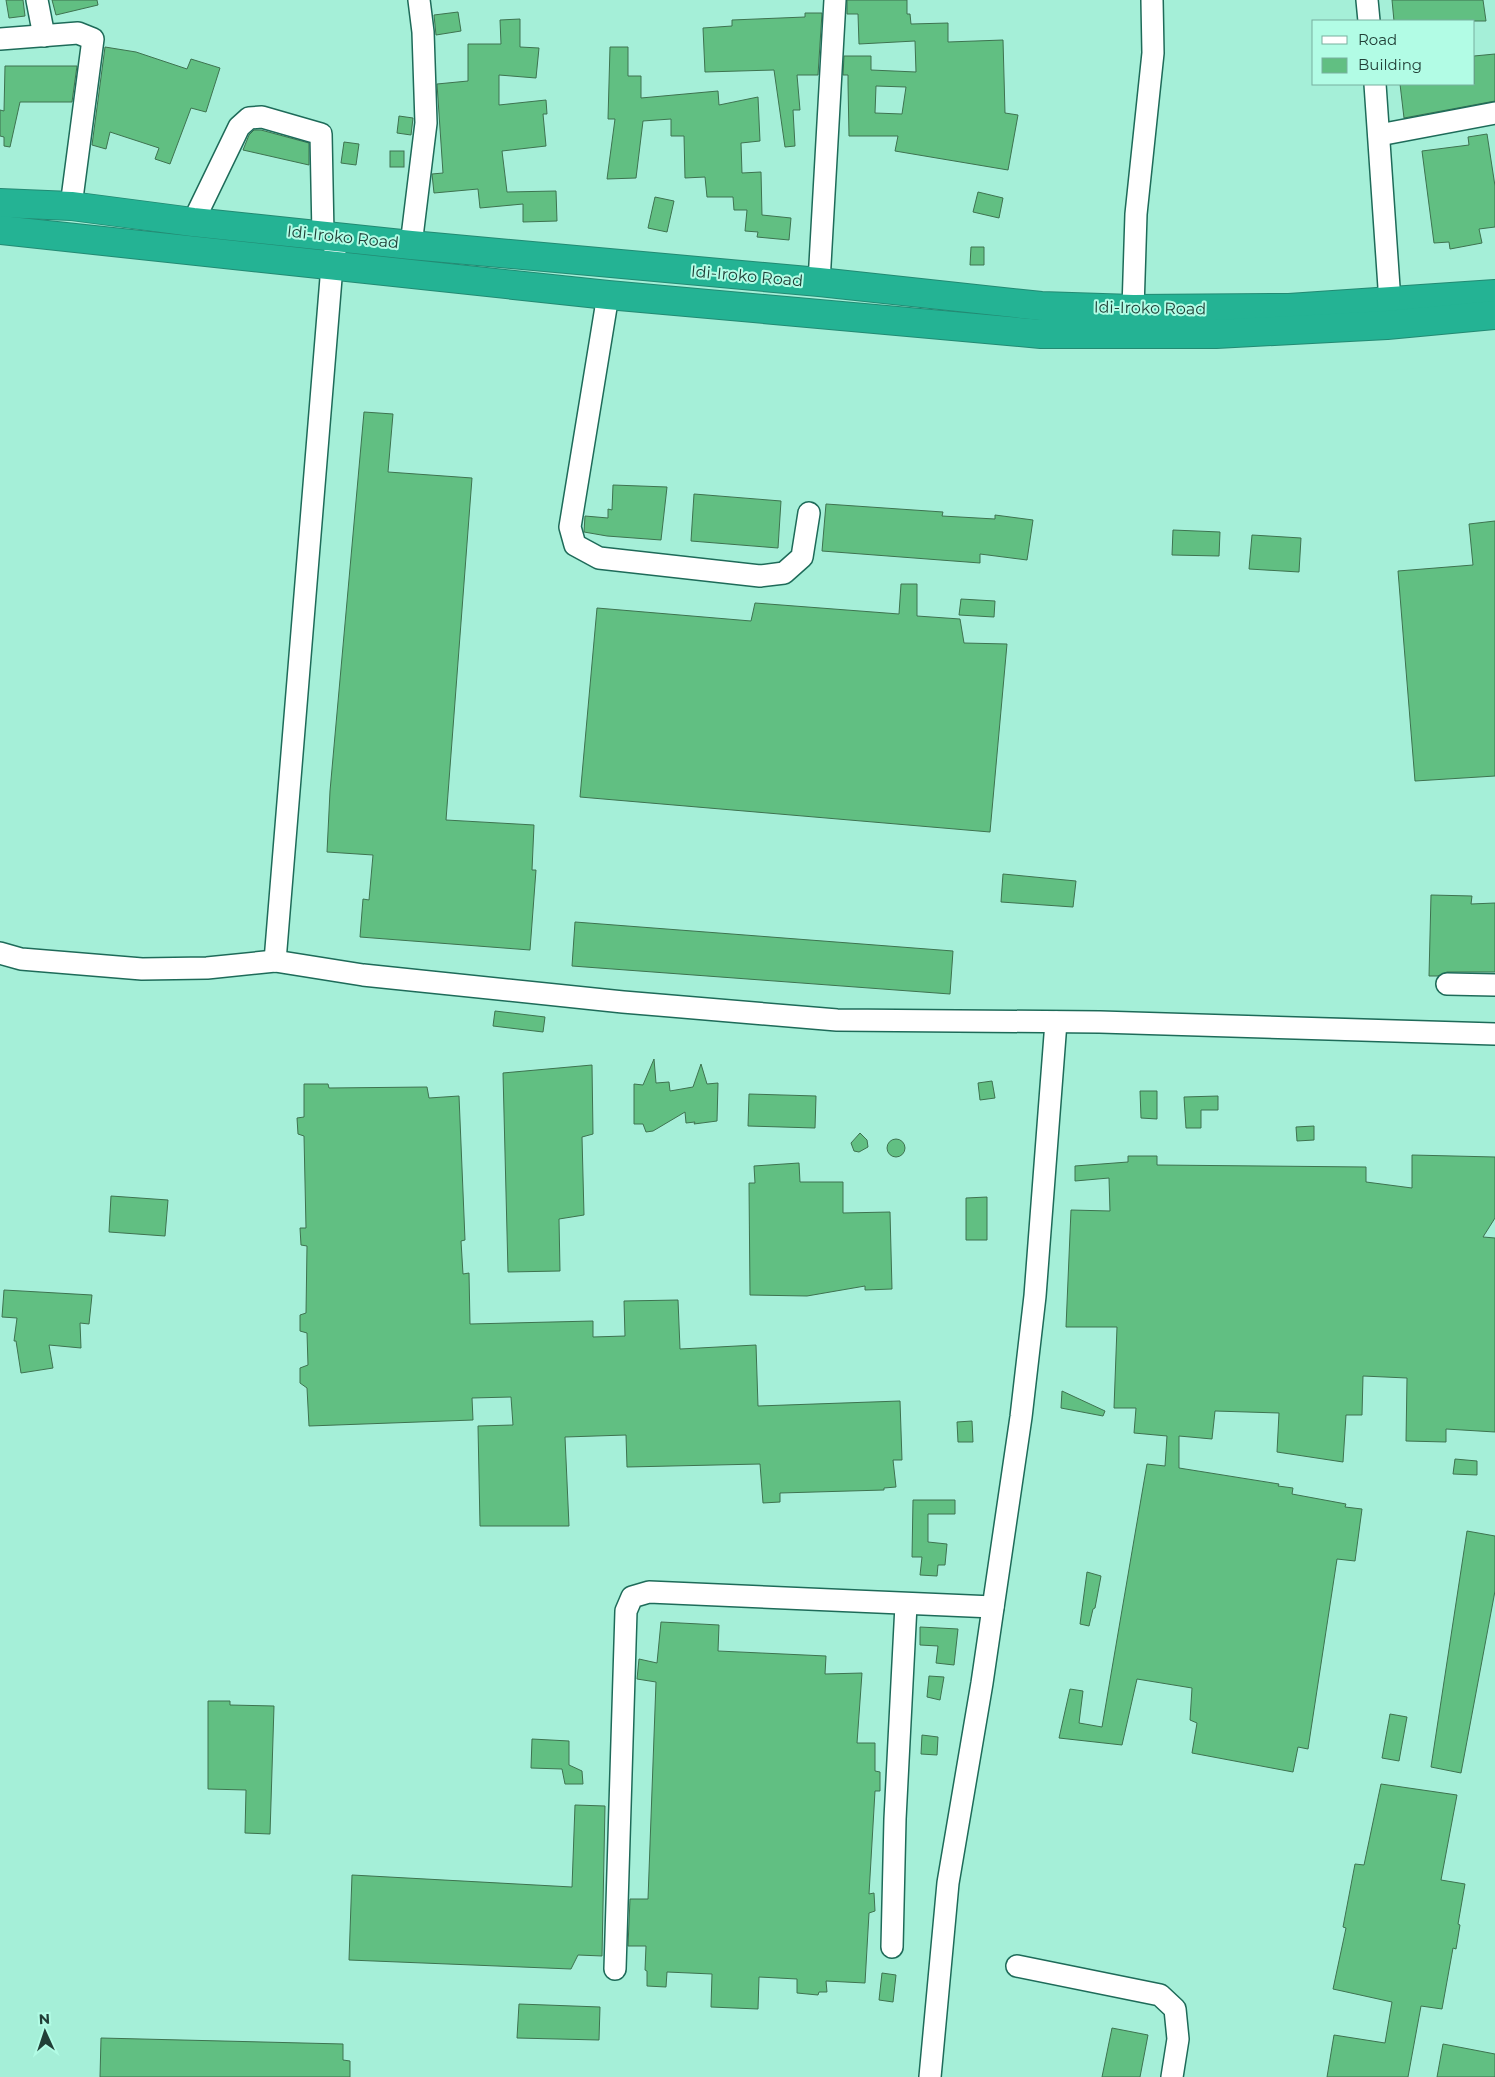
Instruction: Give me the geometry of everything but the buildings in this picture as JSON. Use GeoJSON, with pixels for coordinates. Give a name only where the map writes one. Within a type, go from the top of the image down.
{"type":"FeatureCollection","features":[{"type":"Feature","properties":{"kind":"highway","name":"Idi-Iroko Road"},"geometry":{"type":"LineString","coordinates":[[0,203],[71,206],[193,222],[331,235],[411,245],[819,282],[1041,306],[1133,309],[1289,308],[1495,294]]}},
{"type":"Feature","properties":{"kind":"highway"},"geometry":{"type":"LineString","coordinates":[[0,230],[608,295],[1041,334],[1216,334],[1387,325],[1495,315]]}},
{"type":"Feature","properties":{"kind":"street"},"geometry":{"type":"LineString","coordinates":[[37,0],[44,36]]}},
{"type":"Feature","properties":{"kind":"street"},"geometry":{"type":"LineString","coordinates":[[411,245],[426,123],[423,32],[419,0]]}},
{"type":"Feature","properties":{"kind":"street"},"geometry":{"type":"LineString","coordinates":[[819,282],[836,0]]}},
{"type":"Feature","properties":{"kind":"street"},"geometry":{"type":"LineString","coordinates":[[1133,309],[1136,214],[1144,154],[1153,53],[1152,0]]}},
{"type":"Feature","properties":{"kind":"street"},"geometry":{"type":"LineString","coordinates":[[1367,0],[1369,20]]}},
{"type":"Feature","properties":{"kind":"street"},"geometry":{"type":"LineString","coordinates":[[0,39],[78,33],[93,39],[71,206]]}},
{"type":"Feature","properties":{"kind":"street"},"geometry":{"type":"LineString","coordinates":[[1374,85],[1390,302]]}},
{"type":"Feature","properties":{"kind":"street"},"geometry":{"type":"LineString","coordinates":[[1379,135],[1495,113]]}},
{"type":"Feature","properties":{"kind":"street"},"geometry":{"type":"LineString","coordinates":[[193,222],[239,127],[249,118],[262,117],[321,134],[331,235],[332,266],[275,961]]}},
{"type":"Feature","properties":{"kind":"street"},"geometry":{"type":"LineString","coordinates":[[608,295],[570,527],[575,545],[599,558],[760,576],[784,573],[802,558],[809,513]]}},
{"type":"Feature","properties":{"kind":"street"},"geometry":{"type":"LineString","coordinates":[[0,953],[21,959],[142,969],[207,968],[275,961],[363,975],[754,1014],[837,1020],[1056,1022],[1495,1034]]}},
{"type":"Feature","properties":{"kind":"street"},"geometry":{"type":"LineString","coordinates":[[1446,984],[1495,985]]}},
{"type":"Feature","properties":{"kind":"street"},"geometry":{"type":"LineString","coordinates":[[930,2077],[948,1883],[993,1607],[1035,1296],[1056,1022]]}},
{"type":"Feature","properties":{"kind":"street"},"geometry":{"type":"LineString","coordinates":[[615,1968],[626,1611],[632,1597],[649,1592],[906,1605],[993,1607]]}},
{"type":"Feature","properties":{"kind":"street"},"geometry":{"type":"LineString","coordinates":[[892,1947],[895,1819],[906,1605]]}},
{"type":"Feature","properties":{"kind":"street"},"geometry":{"type":"LineString","coordinates":[[1017,1966],[1160,1995],[1175,2009],[1178,2039],[1172,2077]]}}]}
